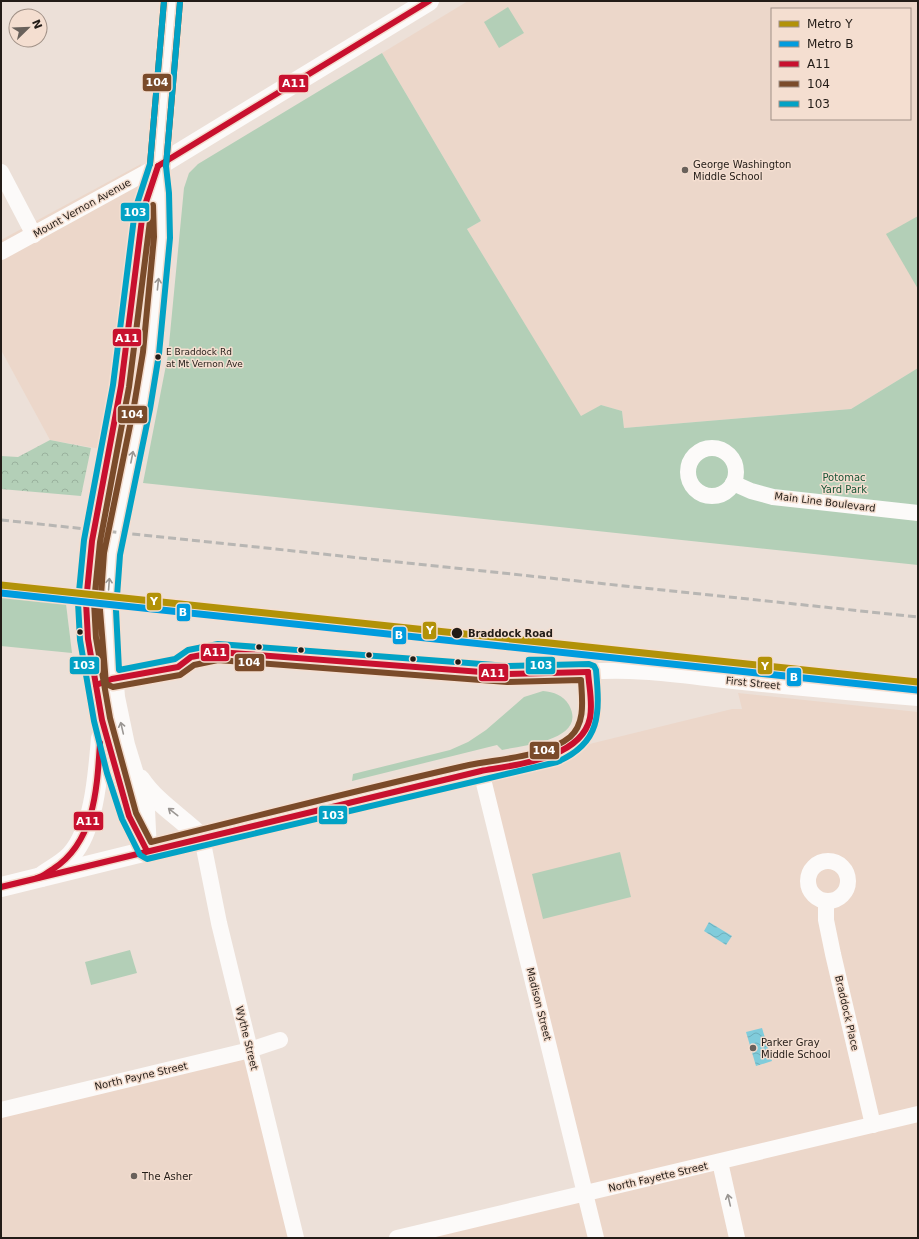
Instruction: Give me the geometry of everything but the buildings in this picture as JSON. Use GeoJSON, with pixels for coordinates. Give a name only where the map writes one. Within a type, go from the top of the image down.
{"type":"FeatureCollection","features":[{"type":"Feature","properties":{"kind":"main road"},"geometry":{"type":"LineString","coordinates":[[147,851],[146,810],[132,765],[115,697],[108,610],[112,554],[142,407],[151,353],[162,237],[162,194],[158,166],[172,1]]}},
{"type":"Feature","properties":{"kind":"main road","name":"Mount Vernon Avenue"},"geometry":{"type":"LineString","coordinates":[[158,166],[429,1]]}},
{"type":"Feature","properties":{"kind":"main road"},"geometry":{"type":"LineString","coordinates":[[147,851],[129,816],[115,771],[102,720],[88,639],[86,602],[92,541],[121,386],[143,211],[158,166]]}},
{"type":"Feature","properties":{"kind":"main road"},"geometry":{"type":"LineString","coordinates":[[41,877],[71,855],[86,828],[94,800],[102,720]]}},
{"type":"Feature","properties":{"kind":"main road"},"geometry":{"type":"LineString","coordinates":[[132,765],[157,800],[187,823],[202,838]]}},
{"type":"Feature","properties":{"kind":"main road"},"geometry":{"type":"LineString","coordinates":[[1,886],[147,851]]}},
{"type":"Feature","properties":{"kind":"street","name":"Mount Vernon Avenue"},"geometry":{"type":"LineString","coordinates":[[1,252],[158,166]]}},
{"type":"Feature","properties":{"kind":"street"},"geometry":{"type":"LineString","coordinates":[[1,172],[34,235]]}},
{"type":"Feature","properties":{"kind":"street","name":"Main Line Boulevard"},"geometry":{"type":"LineString","coordinates":[[733,483],[751,491],[773,497],[918,514]]}},
{"type":"Feature","properties":{"kind":"street","name":"First Street"},"geometry":{"type":"LineString","coordinates":[[481,770],[544,758],[575,744],[584,732],[590,719],[588,672],[655,672],[823,691],[918,698]]}},
{"type":"Feature","properties":{"kind":"street"},"geometry":{"type":"LineString","coordinates":[[147,851],[481,770]]}},
{"type":"Feature","properties":{"kind":"street","name":"Madison Street"},"geometry":{"type":"LineString","coordinates":[[481,770],[596,1238]]}},
{"type":"Feature","properties":{"kind":"street","name":"Wythe Street"},"geometry":{"type":"LineString","coordinates":[[202,838],[219,923],[296,1238]]}},
{"type":"Feature","properties":{"kind":"street","name":"Braddock Place"},"geometry":{"type":"LineString","coordinates":[[826,901],[826,920],[873,1125]]}},
{"type":"Feature","properties":{"kind":"street","name":"North Payne Street"},"geometry":{"type":"LineString","coordinates":[[1,1110],[250,1050],[280,1040]]}},
{"type":"Feature","properties":{"kind":"street","name":"North Fayette Street"},"geometry":{"type":"LineString","coordinates":[[397,1238],[918,1114]]}},
{"type":"Feature","properties":{"kind":"street"},"geometry":{"type":"LineString","coordinates":[[720,1162],[737,1238]]}},
{"type":"Feature","properties":{"kind":"shaded area","name":"George Washington Middle School"},"geometry":{"type":"Polygon","coordinates":[[[468,1],[918,1],[918,368],[851,409],[624,428],[622,411],[601,405],[581,417],[467,229],[481,221],[382,53],[468,1]]]}},
{"type":"Feature","properties":{"kind":"shaded area"},"geometry":{"type":"Polygon","coordinates":[[[141,164],[106,450],[50,440],[1,350],[1,240],[141,164]]]}},
{"type":"Feature","properties":{"kind":"shaded area"},"geometry":{"type":"Polygon","coordinates":[[[738,693],[918,712],[918,1238],[396,1238],[587,1193],[483,770],[732,709],[742,709],[738,693]]]}},
{"type":"Feature","properties":{"kind":"shaded area"},"geometry":{"type":"Polygon","coordinates":[[[252,1049],[297,1238],[1,1238],[1,1109],[252,1049]]]}},
{"type":"Feature","properties":{"kind":"green space"},"geometry":{"type":"Polygon","coordinates":[[[508,7],[524,33],[499,48],[484,22],[508,7]]]}},
{"type":"Feature","properties":{"kind":"green space","name":"Potomac Yard Park"},"geometry":{"type":"Polygon","coordinates":[[[382,53],[481,221],[467,229],[581,416],[601,405],[622,411],[624,428],[851,409],[918,368],[918,565],[143,483],[168,355],[184,188],[189,173],[198,164],[382,53]]]}},
{"type":"Feature","properties":{"kind":"green space"},"geometry":{"type":"Polygon","coordinates":[[[918,216],[918,289],[886,234],[918,216]]]}},
{"type":"Feature","properties":{"kind":"green space"},"geometry":{"type":"Polygon","coordinates":[[[50,440],[91,448],[81,496],[1,489],[1,456],[18,457],[50,440]]]}},
{"type":"Feature","properties":{"kind":"green space"},"geometry":{"type":"Polygon","coordinates":[[[1,596],[66,604],[72,653],[1,646],[1,596]]]}},
{"type":"Feature","properties":{"kind":"green space"},"geometry":{"type":"Polygon","coordinates":[[[543,691],[561,696],[569,705],[572,717],[570,726],[562,733],[551,739],[502,750],[497,745],[352,781],[353,774],[450,750],[468,742],[486,730],[524,697],[543,691]]]}},
{"type":"Feature","properties":{"kind":"green space"},"geometry":{"type":"Polygon","coordinates":[[[620,852],[631,897],[543,919],[532,874],[620,852]]]}},
{"type":"Feature","properties":{"kind":"green space"},"geometry":{"type":"Polygon","coordinates":[[[130,950],[137,973],[91,985],[85,962],[130,950]]]}},
{"type":"Feature","properties":{"kind":"water"},"geometry":{"type":"Polygon","coordinates":[[[709,922],[732,936],[726,945],[704,931],[709,922]]]}},
{"type":"Feature","properties":{"kind":"water"},"geometry":{"type":"Polygon","coordinates":[[[762,1028],[772,1061],[756,1066],[746,1032],[762,1028]]]}},
{"type":"Feature","properties":{"kind":"railway"},"geometry":{"type":"LineString","coordinates":[[1,520],[918,617]]}},
{"type":"Feature","properties":{"kind":"metro line","name":"Y"},"geometry":{"type":"LineString","coordinates":[[1,585],[918,682]]}},
{"type":"Feature","properties":{"kind":"metro line","name":"B"},"geometry":{"type":"LineString","coordinates":[[1,593],[917,690]]}},
{"type":"Feature","properties":{"kind":"transit line","name":"104"},"geometry":{"type":"LineString","coordinates":[[150,164],[164,1]]}},
{"type":"Feature","properties":{"kind":"transit line","name":"103"},"geometry":{"type":"LineString","coordinates":[[164,1],[150,164],[135,210],[113,385],[84,540],[78,602],[80,640],[94,721],[107,773],[122,819],[140,855],[147,859],[557,762],[582,746],[590,736],[597,713],[598,700],[596,670],[594,666],[589,664],[508,666],[218,644],[188,650],[175,659],[119,670],[116,610],[120,555],[150,409],[159,354],[170,238],[169,193],[166,166],[180,2]]}},
{"type":"Feature","properties":{"kind":"transit line","name":"A11"},"geometry":{"type":"LineString","coordinates":[[158,166],[429,1]]}},
{"type":"Feature","properties":{"kind":"transit line","name":"104"},"geometry":{"type":"LineString","coordinates":[[166,166],[180,2]]}},
{"type":"Feature","properties":{"kind":"transit line","name":"A11"},"geometry":{"type":"LineString","coordinates":[[147,851],[129,816],[102,720],[88,639],[86,602],[92,541],[121,386],[143,211],[158,166]]}},
{"type":"Feature","properties":{"kind":"transit line","name":"104"},"geometry":{"type":"LineString","coordinates":[[153,205],[154,237],[143,352],[134,406],[104,553],[100,610],[106,684],[113,687],[180,675],[194,665],[218,660],[507,682],[581,680],[581,718],[579,725],[570,737],[560,744],[535,753],[429,774],[151,842],[136,813],[110,718],[96,638],[94,602],[100,542],[129,387],[153,205]]}},
{"type":"Feature","properties":{"kind":"transit line","name":"A11"},"geometry":{"type":"LineString","coordinates":[[96,685],[112,679],[178,667],[191,657],[218,652],[508,674],[588,672]]}},
{"type":"Feature","properties":{"kind":"transit line","name":"A11"},"geometry":{"type":"LineString","coordinates":[[1,887],[481,771],[545,758],[574,743],[584,732],[591,712],[588,672]]}},
{"type":"Feature","properties":{"kind":"transit line","name":"A11"},"geometry":{"type":"LineString","coordinates":[[37,878],[41,877],[67,858],[78,844],[86,829],[95,796],[100,743]]}},
{"type":"Feature","properties":{"kind":"place","name":"George Washington Middle School"},"geometry":{"type":"Point","coordinates":[685,170]}},
{"type":"Feature","properties":{"kind":"place","name":"E Braddock Rd at Mt Vernon Ave"},"geometry":{"type":"Point","coordinates":[158,357]}},
{"type":"Feature","properties":{"kind":"place","name":"Braddock Road"},"geometry":{"type":"Point","coordinates":[457,633]}},
{"type":"Feature","properties":{"kind":"place","name":"Parker Gray Middle School"},"geometry":{"type":"Point","coordinates":[753,1048]}},
{"type":"Feature","properties":{"kind":"place","name":"The Asher"},"geometry":{"type":"Point","coordinates":[134,1176]}}]}
